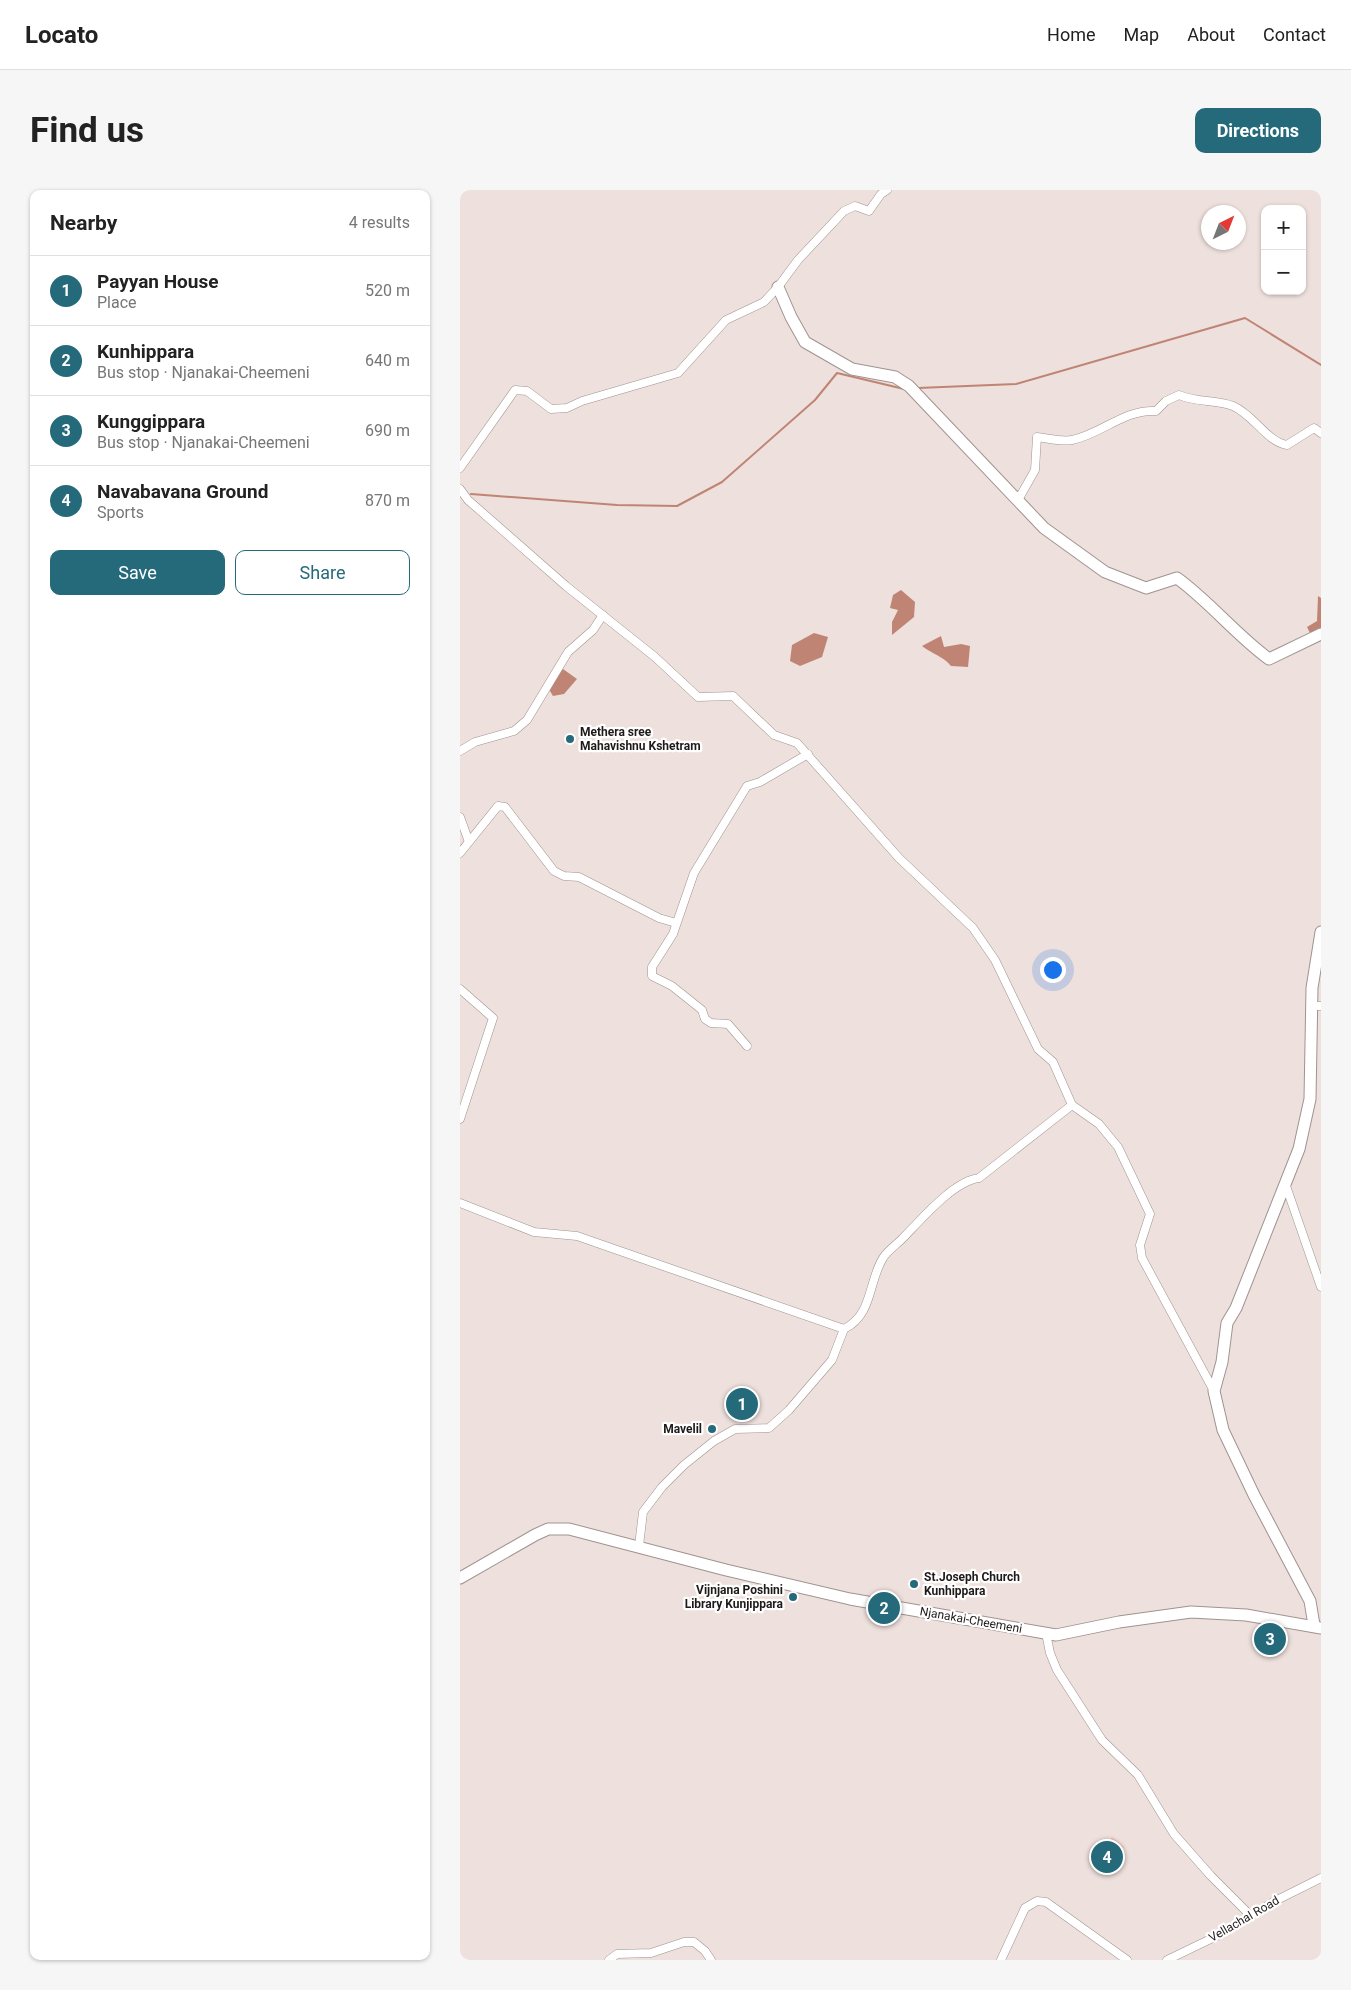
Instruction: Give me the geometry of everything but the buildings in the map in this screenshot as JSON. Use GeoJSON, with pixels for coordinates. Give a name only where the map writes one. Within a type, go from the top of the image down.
{"type":"FeatureCollection","features":[{"type":"Feature","properties":{"kind":"street"},"geometry":{"type":"LineString","coordinates":[[460,468],[515,390],[527,391],[552,409],[568,408],[582,401],[678,373],[726,320],[764,302],[798,260],[844,211],[856,206],[869,211],[881,194],[887,190]]}},
{"type":"Feature","properties":{"kind":"street"},"geometry":{"type":"LineString","coordinates":[[778,287],[791,317],[805,342],[852,369],[895,377],[909,386],[1044,528],[1105,572],[1146,588],[1177,578],[1223,618],[1250,645],[1269,659],[1321,634]]}},
{"type":"Feature","properties":{"kind":"street"},"geometry":{"type":"LineString","coordinates":[[1018,500],[1035,470],[1037,437],[1070,440],[1090,434],[1120,418],[1143,410],[1156,411],[1166,401],[1179,395],[1193,401],[1215,401],[1234,406],[1256,422],[1279,444],[1287,445],[1314,428],[1321,433]]}},
{"type":"Feature","properties":{"kind":"street"},"geometry":{"type":"LineString","coordinates":[[460,489],[468,500],[654,657],[698,698],[733,696],[774,736],[797,743],[899,858],[973,928],[995,960],[1038,1048],[1053,1062],[1072,1105],[1099,1124],[1126,1161],[1150,1214],[1140,1245],[1142,1258],[1214,1391],[1223,1430],[1262,1510],[1310,1601],[1318,1627]]}},
{"type":"Feature","properties":{"kind":"street"},"geometry":{"type":"LineString","coordinates":[[460,751],[475,742],[514,731],[527,720],[568,652],[593,630],[603,615]]}},
{"type":"Feature","properties":{"kind":"street"},"geometry":{"type":"LineString","coordinates":[[747,1046],[728,1024],[711,1023],[705,1019],[702,1010],[695,1004],[672,986],[652,976],[652,967],[673,934],[694,873],[746,786],[760,782],[808,754]]}},
{"type":"Feature","properties":{"kind":"street"},"geometry":{"type":"LineString","coordinates":[[460,853],[498,806],[505,807],[554,870],[564,876],[579,877],[659,918],[676,923]]}},
{"type":"Feature","properties":{"kind":"street"},"geometry":{"type":"LineString","coordinates":[[460,817],[469,842]]}},
{"type":"Feature","properties":{"kind":"street"},"geometry":{"type":"LineString","coordinates":[[1214,1391],[1222,1362],[1227,1323],[1236,1308],[1298,1149],[1310,1099],[1317,1006],[1312,988],[1321,932]]}},
{"type":"Feature","properties":{"kind":"street"},"geometry":{"type":"LineString","coordinates":[[460,989],[493,1018],[460,1119]]}},
{"type":"Feature","properties":{"kind":"street"},"geometry":{"type":"LineString","coordinates":[[460,1203],[534,1232],[578,1236],[844,1329],[853,1325],[862,1316],[883,1258],[945,1197],[972,1179],[979,1178],[1072,1105]]}},
{"type":"Feature","properties":{"kind":"street"},"geometry":{"type":"LineString","coordinates":[[1285,1183],[1321,1287]]}},
{"type":"Feature","properties":{"kind":"street"},"geometry":{"type":"LineString","coordinates":[[639,1546],[643,1512],[662,1486],[714,1441],[734,1429],[769,1428],[789,1410],[832,1360],[844,1329]]}},
{"type":"Feature","properties":{"kind":"street","name":"Njanakai-Cheemeni"},"geometry":{"type":"LineString","coordinates":[[460,1578],[548,1530],[569,1529],[726,1570],[850,1599],[1046,1633],[1069,1633],[1119,1622],[1191,1612],[1246,1615],[1318,1627]]}},
{"type":"Feature","properties":{"kind":"street"},"geometry":{"type":"LineString","coordinates":[[1046,1633],[1050,1653],[1057,1670],[1102,1740],[1138,1775],[1180,1841],[1211,1876],[1251,1916]]}},
{"type":"Feature","properties":{"kind":"street","name":"Vellachal Road"},"geometry":{"type":"LineString","coordinates":[[1167,1960],[1222,1934],[1321,1878]]}},
{"type":"Feature","properties":{"kind":"street"},"geometry":{"type":"LineString","coordinates":[[1001,1960],[1025,1908],[1037,1900],[1046,1902],[1126,1960]]}},
{"type":"Feature","properties":{"kind":"street"},"geometry":{"type":"LineString","coordinates":[[608,1960],[617,1954],[651,1953],[684,1942],[694,1942],[705,1951],[711,1960]]}},
{"type":"Feature","properties":{"kind":"shaded area"},"geometry":{"type":"Polygon","coordinates":[[[901,590],[915,602],[914,617],[892,635],[892,622],[898,610],[890,608],[893,595],[901,590]]]}},
{"type":"Feature","properties":{"kind":"shaded area"},"geometry":{"type":"Polygon","coordinates":[[[1318,596],[1321,598],[1321,630],[1310,633],[1307,627],[1317,621],[1318,596]]]}},
{"type":"Feature","properties":{"kind":"shaded area"},"geometry":{"type":"Polygon","coordinates":[[[814,633],[828,637],[822,657],[800,666],[790,661],[792,645],[814,633]]]}},
{"type":"Feature","properties":{"kind":"shaded area"},"geometry":{"type":"Polygon","coordinates":[[[941,636],[944,647],[961,644],[970,646],[968,667],[951,666],[922,646],[941,636]]]}},
{"type":"Feature","properties":{"kind":"shaded area"},"geometry":{"type":"Polygon","coordinates":[[[563,669],[577,679],[564,694],[553,696],[550,691],[551,679],[563,669]]]}},
{"type":"Feature","properties":{"kind":"shaded area"},"geometry":{"type":"Polygon","coordinates":[[[1112,1837],[1124,1847],[1102,1875],[1091,1866],[1112,1837]]]}},
{"type":"Feature","properties":{"kind":"waterway"},"geometry":{"type":"LineString","coordinates":[[918,388],[1016,384],[1245,318],[1321,365]]}},
{"type":"Feature","properties":{"kind":"waterway"},"geometry":{"type":"LineString","coordinates":[[471,494],[617,505],[677,506],[722,482],[815,400],[837,373],[904,389]]}},
{"type":"Feature","properties":{"kind":"place","name":"Methera sree Mahavishnu Kshetram"},"geometry":{"type":"Point","coordinates":[570,739]}},
{"type":"Feature","properties":{"kind":"place","name":"Payyan House"},"geometry":{"type":"Point","coordinates":[742,1404]}},
{"type":"Feature","properties":{"kind":"place","name":"Mavelil"},"geometry":{"type":"Point","coordinates":[712,1429]}},
{"type":"Feature","properties":{"kind":"place","name":"St.Joseph Church Kunhippara"},"geometry":{"type":"Point","coordinates":[914,1584]}},
{"type":"Feature","properties":{"kind":"place","name":"Vijnjana Poshini Library Kunjippara"},"geometry":{"type":"Point","coordinates":[793,1597]}},
{"type":"Feature","properties":{"kind":"place","name":"Kunhippara"},"geometry":{"type":"Point","coordinates":[884,1608]}},
{"type":"Feature","properties":{"kind":"place","name":"Kunggippara"},"geometry":{"type":"Point","coordinates":[1270,1639]}},
{"type":"Feature","properties":{"kind":"place","name":"Navabavana Ground"},"geometry":{"type":"Point","coordinates":[1107,1857]}}]}
